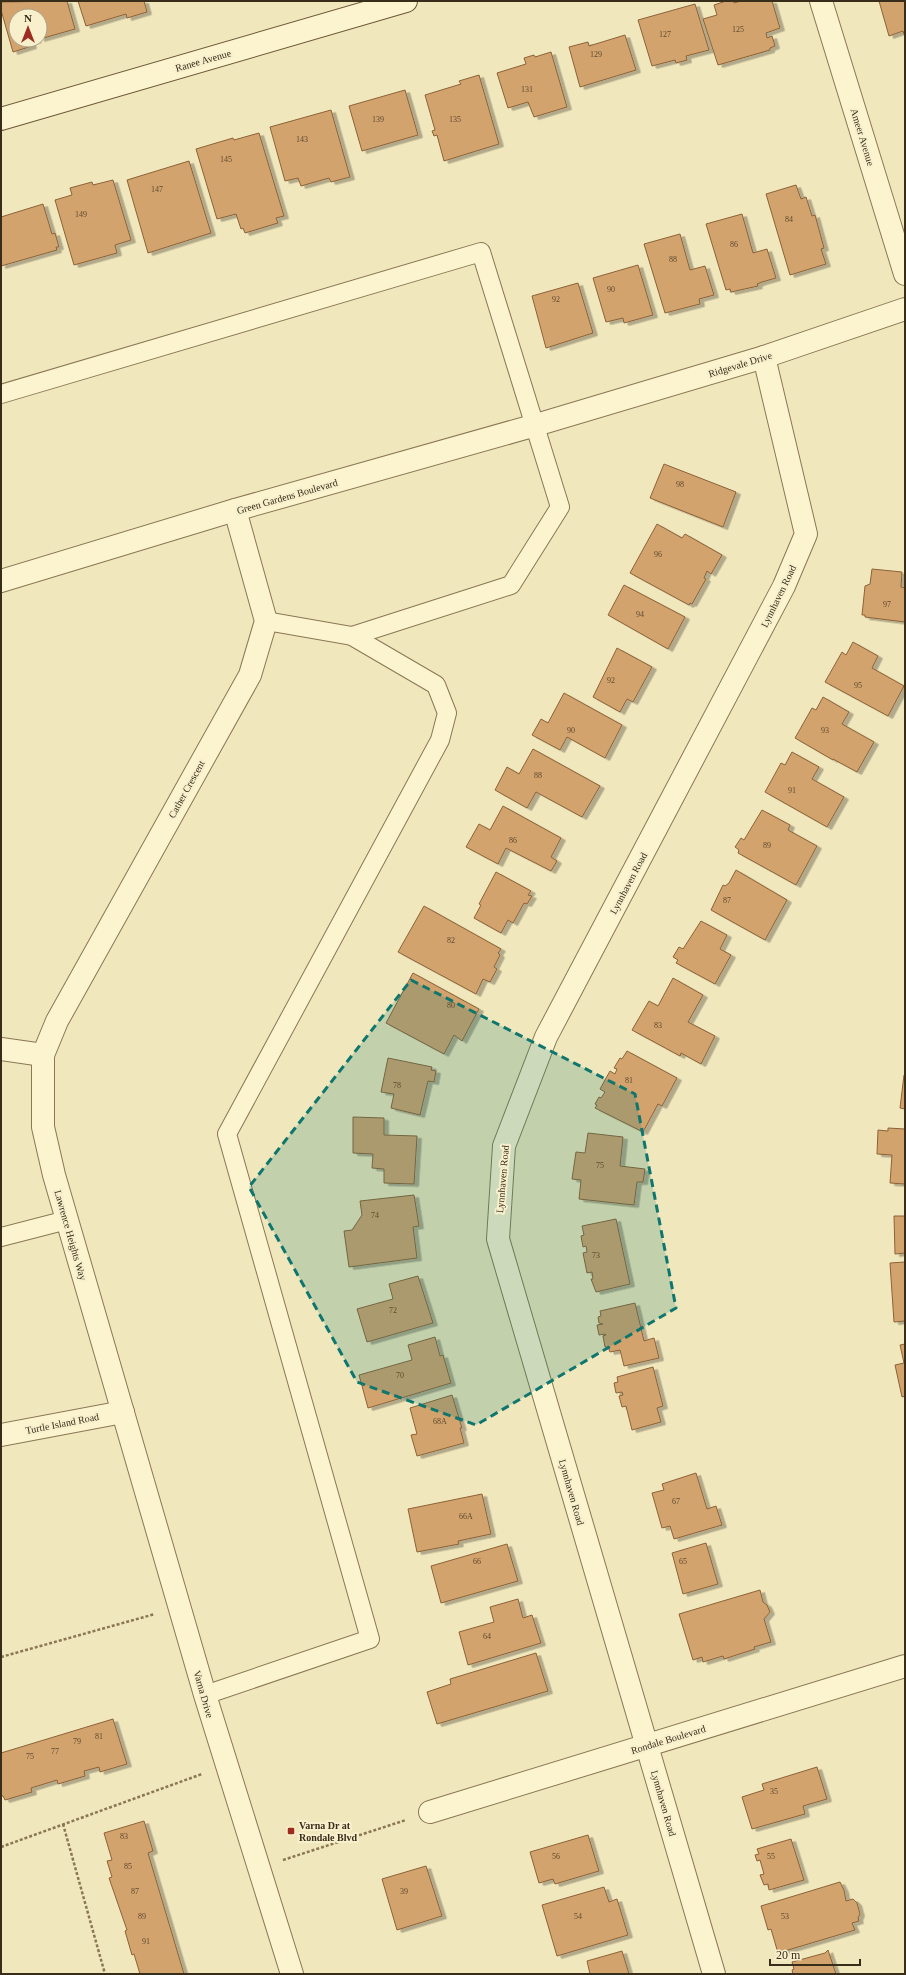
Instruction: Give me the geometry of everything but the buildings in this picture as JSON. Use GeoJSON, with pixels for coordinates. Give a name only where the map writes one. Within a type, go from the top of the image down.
{"type":"FeatureCollection","features":[{"type":"Feature","properties":{"kind":"street","name":"Ranee Avenue"},"geometry":{"type":"LineString","coordinates":[[1,119],[406,1]]}},
{"type":"Feature","properties":{"kind":"street","name":"Ameer Avenue"},"geometry":{"type":"LineString","coordinates":[[821,1],[905,274]]}},
{"type":"Feature","properties":{"kind":"street","name":"Ridgevale Drive"},"geometry":{"type":"LineString","coordinates":[[574,414],[764,357],[905,310]]}},
{"type":"Feature","properties":{"kind":"street","name":"Lynnhaven Road"},"geometry":{"type":"LineString","coordinates":[[714,1974],[498,1239],[504,1146],[546,1036],[781,593],[806,534],[764,357]]}},
{"type":"Feature","properties":{"kind":"street","name":"Green Gardens Boulevard"},"geometry":{"type":"LineString","coordinates":[[1,581],[235,510],[574,414]]}},
{"type":"Feature","properties":{"kind":"street"},"geometry":{"type":"LineString","coordinates":[[235,510],[266,622]]}},
{"type":"Feature","properties":{"kind":"street","name":"Cather Crescent"},"geometry":{"type":"LineString","coordinates":[[43,1055],[57,1020],[250,675],[266,622]]}},
{"type":"Feature","properties":{"kind":"street"},"geometry":{"type":"LineString","coordinates":[[1,1049],[43,1055]]}},
{"type":"Feature","properties":{"kind":"street","name":"Lawrence Heights Way"},"geometry":{"type":"LineString","coordinates":[[43,1055],[43,1127],[67,1220],[122,1412]]}},
{"type":"Feature","properties":{"kind":"street","name":"Varna Drive"},"geometry":{"type":"LineString","coordinates":[[122,1412],[226,1766],[292,1974]]}},
{"type":"Feature","properties":{"kind":"street","name":"Turtle Island Road"},"geometry":{"type":"LineString","coordinates":[[1,1435],[122,1412]]}},
{"type":"Feature","properties":{"kind":"street","name":"Rondale Boulevard"},"geometry":{"type":"LineString","coordinates":[[430,1812],[905,1666]]}},
{"type":"Feature","properties":{"kind":"lane"},"geometry":{"type":"LineString","coordinates":[[1,394],[481,252],[536,425],[560,507],[511,585],[352,636]]}},
{"type":"Feature","properties":{"kind":"lane"},"geometry":{"type":"LineString","coordinates":[[205,1695],[370,1639],[227,1134],[440,740],[447,713],[436,685],[352,636],[266,622]]}},
{"type":"Feature","properties":{"kind":"lane"},"geometry":{"type":"LineString","coordinates":[[1,1237],[67,1220]]}},
{"type":"Feature","properties":{"kind":"path"},"geometry":{"type":"LineString","coordinates":[[1,1657],[179,1607]]}},
{"type":"Feature","properties":{"kind":"path"},"geometry":{"type":"LineString","coordinates":[[1,1847],[226,1766]]}},
{"type":"Feature","properties":{"kind":"path"},"geometry":{"type":"LineString","coordinates":[[258,1868],[430,1812]]}},
{"type":"Feature","properties":{"kind":"path"},"geometry":{"type":"LineString","coordinates":[[63,1824],[105,1974]]}},
{"type":"Feature","properties":{"kind":"highlighted area"},"geometry":{"type":"Polygon","coordinates":[[[411,980],[635,1094],[676,1308],[476,1425],[357,1382],[249,1187],[411,980]]]}},
{"type":"Feature","properties":{"kind":"place","name":"Varna Dr at Rondale Blvd"},"geometry":{"type":"Point","coordinates":[291,1831]}}]}
